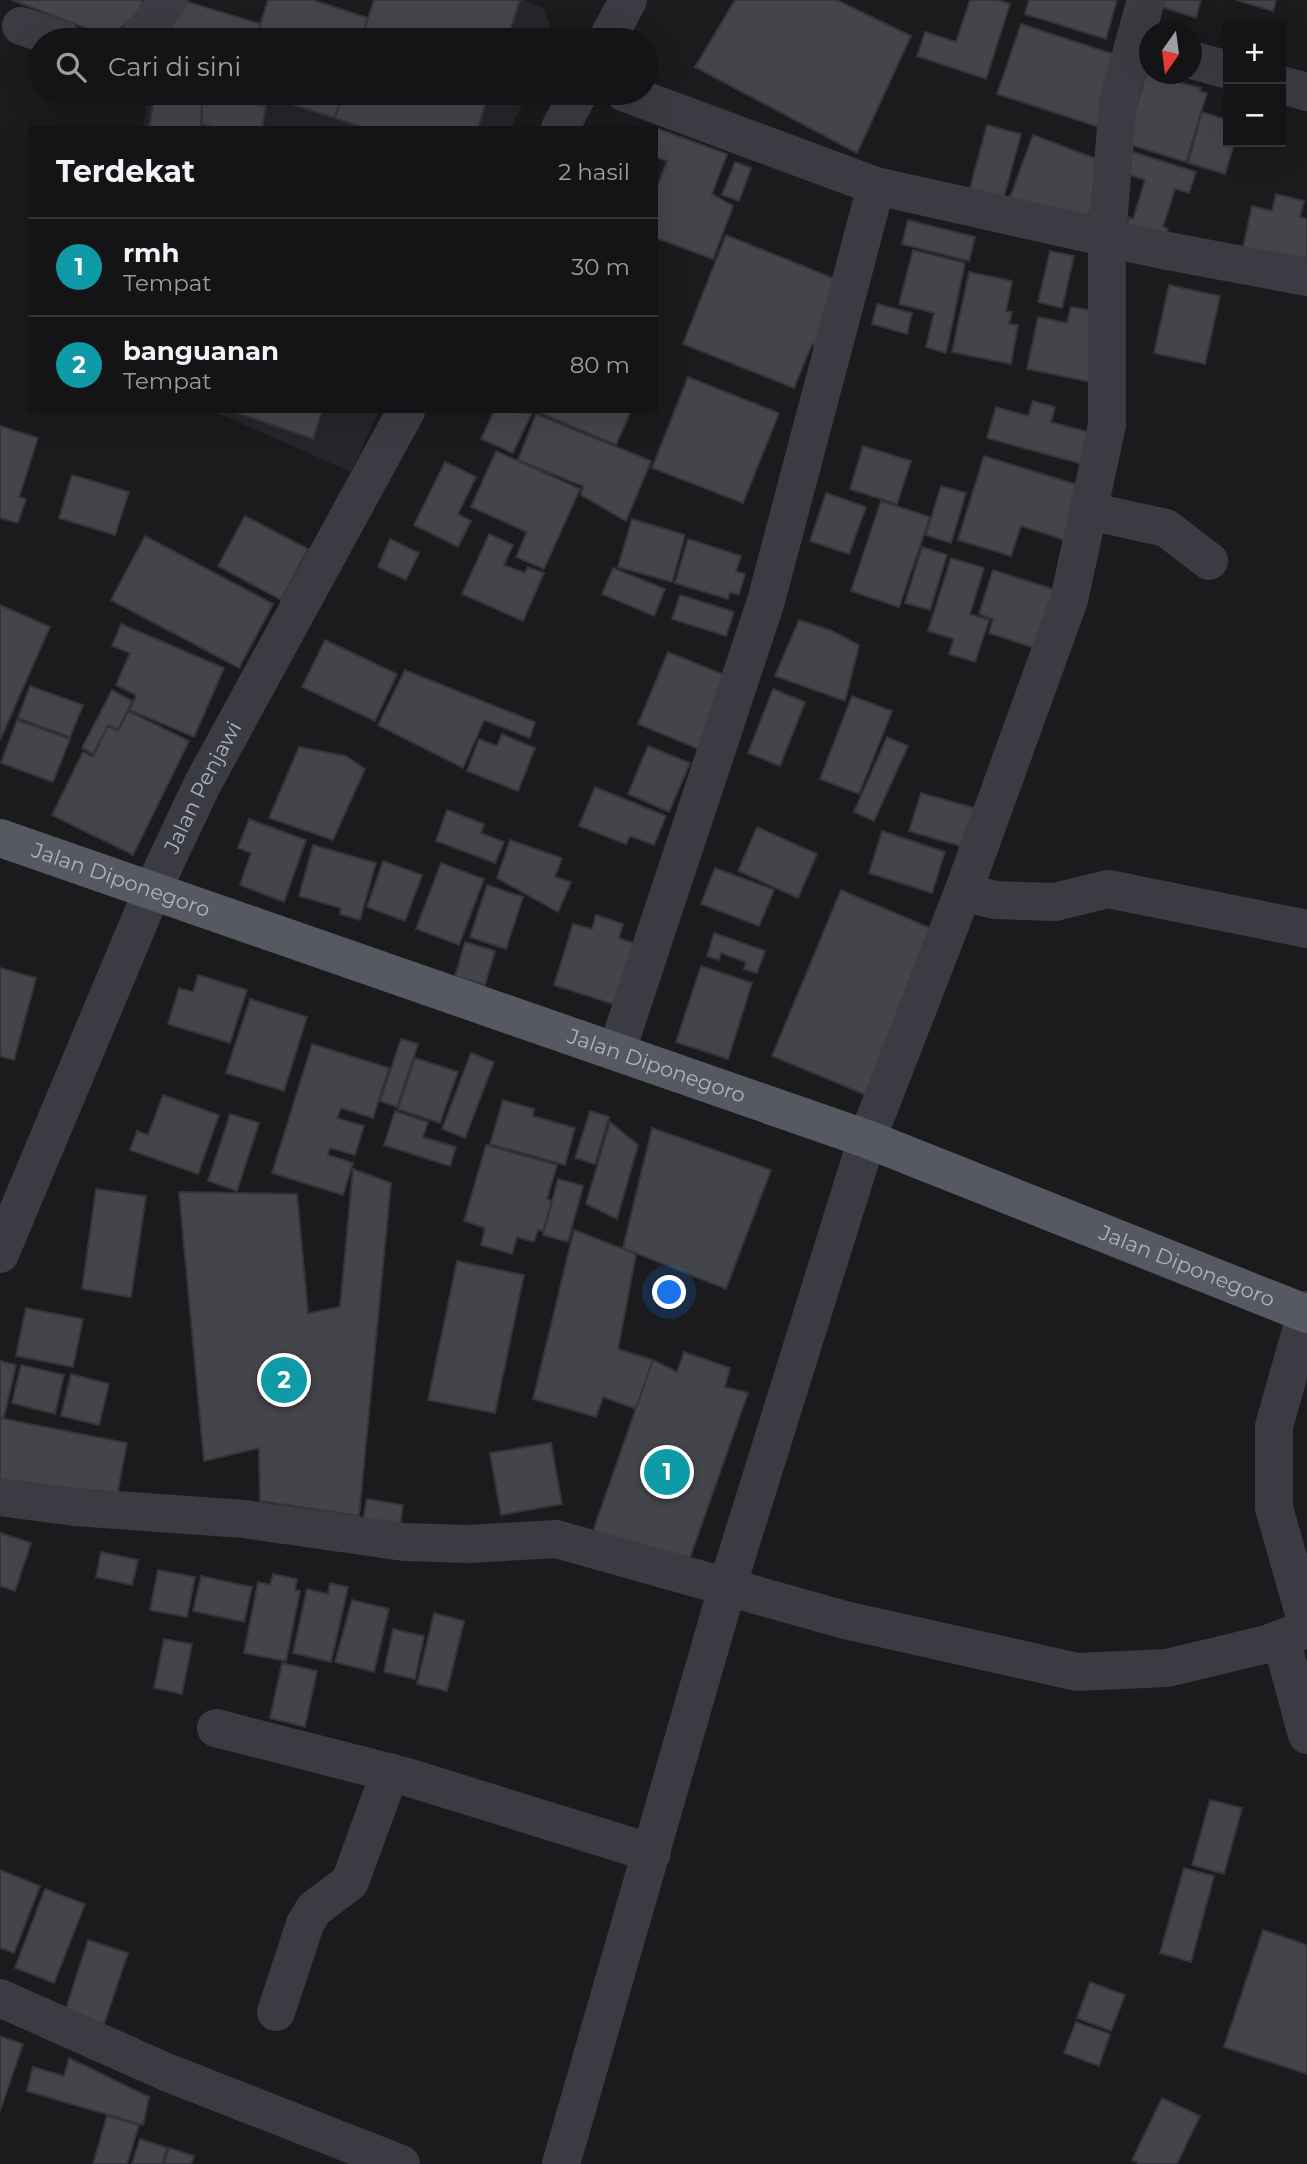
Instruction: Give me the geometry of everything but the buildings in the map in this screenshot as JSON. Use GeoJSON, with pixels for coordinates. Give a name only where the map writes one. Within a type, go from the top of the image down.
{"type":"FeatureCollection","features":[{"type":"Feature","properties":{"kind":"main road","name":"Jalan Diponegoro"},"geometry":{"type":"LineString","coordinates":[[0,838],[867,1139],[1307,1312]]}},
{"type":"Feature","properties":{"kind":"street"},"geometry":{"type":"LineString","coordinates":[[147,28],[169,0]]}},
{"type":"Feature","properties":{"kind":"street"},"geometry":{"type":"LineString","coordinates":[[1144,21],[1146,0]]}},
{"type":"Feature","properties":{"kind":"street"},"geometry":{"type":"LineString","coordinates":[[21,26],[28,28]]}},
{"type":"Feature","properties":{"kind":"street"},"geometry":{"type":"LineString","coordinates":[[561,2164],[729,1586],[867,1139],[963,892],[1069,600],[1107,425],[1107,238],[1118,102],[1139,52]]}},
{"type":"Feature","properties":{"kind":"street"},"geometry":{"type":"LineString","coordinates":[[1202,63],[1223,69]]}},
{"type":"Feature","properties":{"kind":"street"},"geometry":{"type":"LineString","coordinates":[[1286,86],[1307,92]]}},
{"type":"Feature","properties":{"kind":"street"},"geometry":{"type":"LineString","coordinates":[[561,126],[572,105]]}},
{"type":"Feature","properties":{"kind":"street"},"geometry":{"type":"LineString","coordinates":[[657,105],[876,186],[1107,238],[1307,277]]}},
{"type":"Feature","properties":{"kind":"street"},"geometry":{"type":"LineString","coordinates":[[617,1050],[766,601],[876,186]]}},
{"type":"Feature","properties":{"kind":"street","name":"Jalan Penjawi"},"geometry":{"type":"LineString","coordinates":[[0,1254],[153,889],[202,785],[405,413]]}},
{"type":"Feature","properties":{"kind":"street"},"geometry":{"type":"LineString","coordinates":[[1089,510],[1166,528],[1177,533],[1209,561]]}},
{"type":"Feature","properties":{"kind":"street"},"geometry":{"type":"LineString","coordinates":[[963,892],[995,900],[1055,902],[1091,890],[1108,889],[1307,929]]}},
{"type":"Feature","properties":{"kind":"street"},"geometry":{"type":"LineString","coordinates":[[1307,1312],[1274,1426],[1274,1508],[1298,1630],[1307,1735]]}},
{"type":"Feature","properties":{"kind":"street"},"geometry":{"type":"LineString","coordinates":[[0,1497],[127,1512],[244,1519],[404,1542],[468,1544],[556,1539],[871,1626],[1077,1672],[1167,1668],[1298,1630]]}},
{"type":"Feature","properties":{"kind":"street"},"geometry":{"type":"LineString","coordinates":[[216,1728],[390,1772],[652,1853]]}},
{"type":"Feature","properties":{"kind":"street"},"geometry":{"type":"LineString","coordinates":[[276,2012],[305,1924],[314,1909],[350,1882],[390,1772]]}},
{"type":"Feature","properties":{"kind":"street"},"geometry":{"type":"LineString","coordinates":[[0,1998],[166,2072],[401,2164]]}},
{"type":"Feature","properties":{"kind":"shaded area"},"geometry":{"type":"Polygon","coordinates":[[[374,0],[524,0],[543,8],[551,28],[365,28],[374,0]]]}},
{"type":"Feature","properties":{"kind":"shaded area"},"geometry":{"type":"Polygon","coordinates":[[[147,105],[293,105],[334,118],[339,105],[522,105],[512,126],[143,126],[147,105]]]}},
{"type":"Feature","properties":{"kind":"shaded area"},"geometry":{"type":"Polygon","coordinates":[[[218,413],[378,413],[351,472],[218,413]]]}},
{"type":"Feature","properties":{"kind":"place","name":"banguanan"},"geometry":{"type":"Point","coordinates":[284,1380]}},
{"type":"Feature","properties":{"kind":"place","name":"rmh"},"geometry":{"type":"Point","coordinates":[667,1472]}}]}
